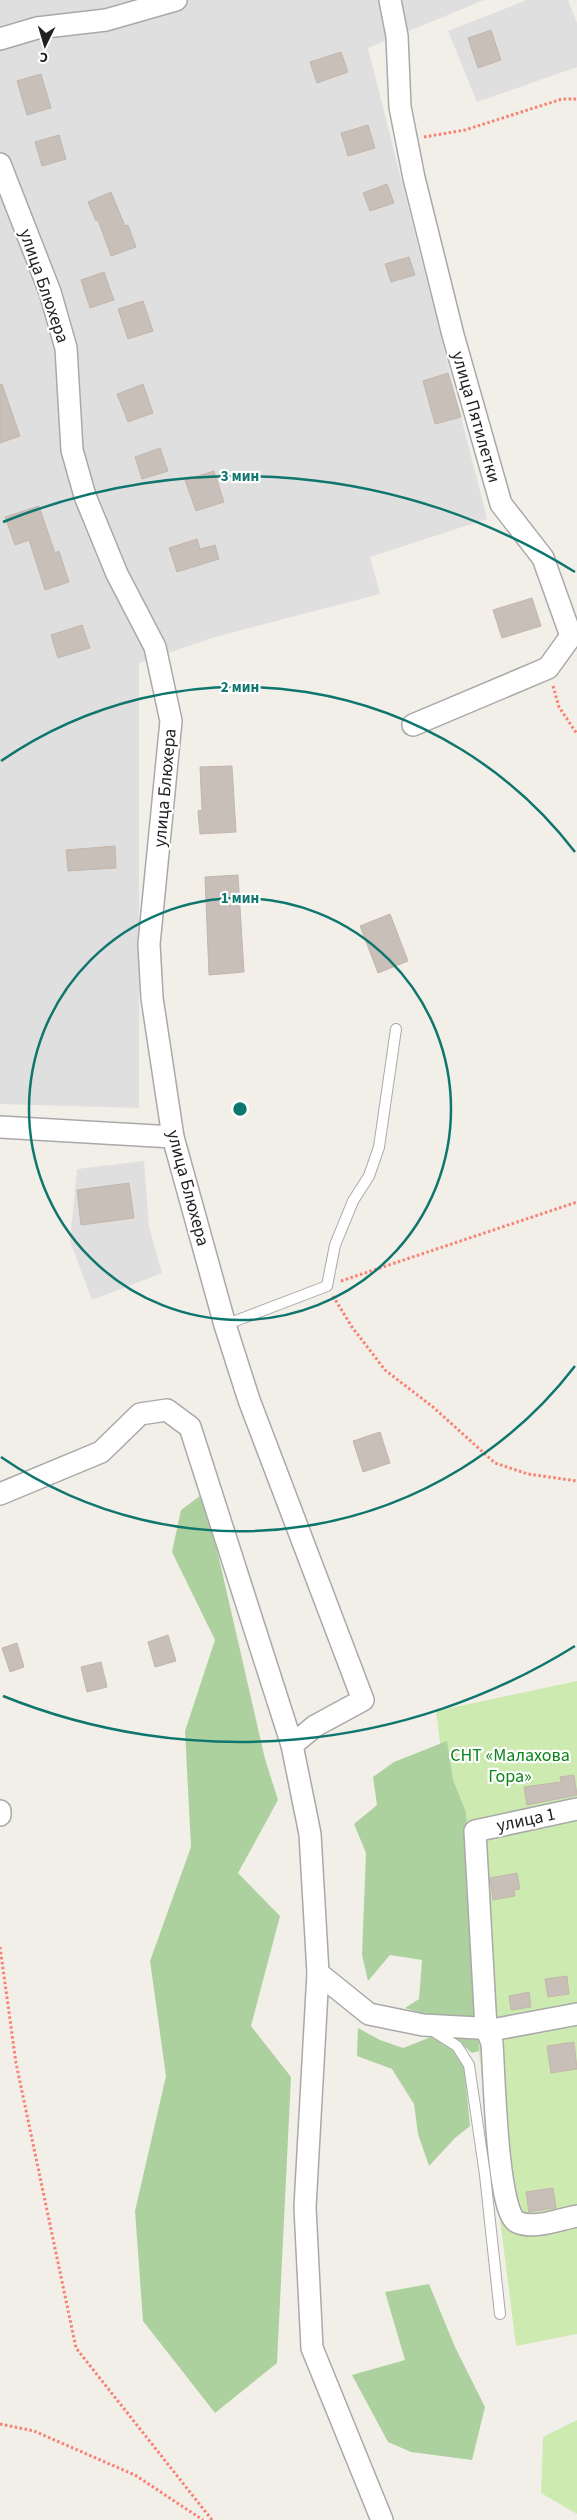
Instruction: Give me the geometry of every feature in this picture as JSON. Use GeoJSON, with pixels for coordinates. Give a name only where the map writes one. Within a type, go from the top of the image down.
{"type":"FeatureCollection","features":[{"type":"Feature","properties":{"kind":"street"},"geometry":{"type":"LineString","coordinates":[[0,39],[37,28],[106,20],[176,0]]}},
{"type":"Feature","properties":{"kind":"street","name":"улица Пятилетки"},"geometry":{"type":"LineString","coordinates":[[390,0],[398,36],[400,107],[450,325],[501,504],[543,558],[571,636],[548,668]]}},
{"type":"Feature","properties":{"kind":"street","name":"улица Блюхера"},"geometry":{"type":"LineString","coordinates":[[0,164],[50,292],[66,348],[72,450],[85,496],[117,574],[155,647],[171,721],[149,944],[152,998],[173,1137],[225,1325],[249,1400],[363,1700],[314,1726],[292,1745]]}},
{"type":"Feature","properties":{"kind":"street"},"geometry":{"type":"LineString","coordinates":[[413,725],[548,668]]}},
{"type":"Feature","properties":{"kind":"street"},"geometry":{"type":"LineString","coordinates":[[0,1127],[173,1137]]}},
{"type":"Feature","properties":{"kind":"street"},"geometry":{"type":"LineString","coordinates":[[0,1494],[100,1452],[140,1414],[167,1410],[190,1427],[292,1745],[310,1834],[318,1972],[305,2207],[312,2348],[382,2520]]}},
{"type":"Feature","properties":{"kind":"street","name":"улица 1"},"geometry":{"type":"LineString","coordinates":[[492,2028],[475,1831],[577,1809]]}},
{"type":"Feature","properties":{"kind":"street"},"geometry":{"type":"LineString","coordinates":[[318,1972],[369,2014],[423,2025],[492,2028],[577,2014]]}},
{"type":"Feature","properties":{"kind":"street"},"geometry":{"type":"LineString","coordinates":[[492,2028],[502,2184],[508,2213],[516,2222],[532,2225],[577,2216]]}},
{"type":"Feature","properties":{"kind":"lane"},"geometry":{"type":"LineString","coordinates":[[225,1325],[327,1286],[335,1245],[353,1201],[369,1176],[379,1147],[396,1029]]}},
{"type":"Feature","properties":{"kind":"lane"},"geometry":{"type":"LineString","coordinates":[[423,2025],[457,2046],[469,2065],[485,2175],[500,2314]]}},
{"type":"Feature","properties":{"kind":"path"},"geometry":{"type":"LineString","coordinates":[[406,139],[465,130],[562,99],[577,99]]}},
{"type":"Feature","properties":{"kind":"path"},"geometry":{"type":"LineString","coordinates":[[548,668],[559,706],[577,734]]}},
{"type":"Feature","properties":{"kind":"path"},"geometry":{"type":"LineString","coordinates":[[577,1202],[327,1286],[352,1327],[385,1370],[433,1407],[495,1464],[528,1474],[577,1481]]}},
{"type":"Feature","properties":{"kind":"path"},"geometry":{"type":"LineString","coordinates":[[0,1947],[16,2063],[76,2348],[212,2520]]}},
{"type":"Feature","properties":{"kind":"path"},"geometry":{"type":"LineString","coordinates":[[0,2424],[34,2431],[135,2475],[203,2520]]}},
{"type":"Feature","properties":{"kind":"shaded area"},"geometry":{"type":"Polygon","coordinates":[[[0,0],[484,0],[368,48],[487,519],[370,557],[380,594],[215,637],[139,663],[139,1108],[0,1104],[0,0]]]}},
{"type":"Feature","properties":{"kind":"shaded area"},"geometry":{"type":"Polygon","coordinates":[[[527,0],[568,0],[577,23],[577,67],[477,102],[448,31],[527,0]]]}},
{"type":"Feature","properties":{"kind":"shaded area"},"geometry":{"type":"Polygon","coordinates":[[[144,1161],[149,1227],[162,1273],[92,1300],[70,1241],[77,1169],[144,1161]]]}},
{"type":"Feature","properties":{"kind":"green space"},"geometry":{"type":"Polygon","coordinates":[[[204,1493],[265,1759],[278,1800],[238,1873],[280,1916],[251,2026],[291,2077],[277,2363],[215,2413],[143,2321],[135,2211],[166,2076],[150,1961],[191,1847],[185,1731],[215,1640],[172,1552],[181,1510],[204,1493]]]}},
{"type":"Feature","properties":{"kind":"green space","name":"СНТ «Малахова Гора»"},"geometry":{"type":"Polygon","coordinates":[[[577,1681],[577,2334],[516,2346],[436,1711],[577,1681]]]}},
{"type":"Feature","properties":{"kind":"green space"},"geometry":{"type":"Polygon","coordinates":[[[447,1741],[453,1780],[466,1812],[479,2051],[472,2053],[428,2015],[405,2008],[419,1999],[422,1960],[390,1955],[368,1981],[362,1955],[366,1853],[354,1824],[377,1805],[373,1777],[394,1762],[447,1741]]]}},
{"type":"Feature","properties":{"kind":"green space"},"geometry":{"type":"Polygon","coordinates":[[[358,2028],[380,2040],[403,2048],[431,2037],[453,2048],[464,2065],[470,2126],[455,2138],[429,2166],[418,2134],[414,2104],[392,2069],[357,2056],[358,2028]]]}},
{"type":"Feature","properties":{"kind":"green space"},"geometry":{"type":"Polygon","coordinates":[[[429,2284],[455,2347],[485,2407],[472,2460],[411,2452],[388,2442],[352,2375],[405,2360],[385,2292],[429,2284]]]}},
{"type":"Feature","properties":{"kind":"green space"},"geometry":{"type":"Polygon","coordinates":[[[577,2420],[577,2514],[541,2493],[543,2437],[577,2420]]]}},
{"type":"Feature","properties":{"kind":"building"},"geometry":{"type":"Polygon","coordinates":[[[491,30],[501,60],[478,68],[468,38],[491,30]]]}},
{"type":"Feature","properties":{"kind":"building"},"geometry":{"type":"Polygon","coordinates":[[[341,52],[348,72],[317,83],[310,62],[341,52]]]}},
{"type":"Feature","properties":{"kind":"building"},"geometry":{"type":"Polygon","coordinates":[[[41,74],[51,108],[27,115],[17,81],[41,74]]]}},
{"type":"Feature","properties":{"kind":"building"},"geometry":{"type":"Polygon","coordinates":[[[368,125],[375,148],[348,156],[341,133],[368,125]]]}},
{"type":"Feature","properties":{"kind":"building"},"geometry":{"type":"Polygon","coordinates":[[[59,135],[66,159],[42,166],[35,142],[59,135]]]}},
{"type":"Feature","properties":{"kind":"building"},"geometry":{"type":"Polygon","coordinates":[[[387,184],[394,203],[370,211],[363,193],[387,184]]]}},
{"type":"Feature","properties":{"kind":"building"},"geometry":{"type":"Polygon","coordinates":[[[111,192],[125,226],[128,225],[136,247],[111,256],[98,220],[96,221],[88,202],[111,192]]]}},
{"type":"Feature","properties":{"kind":"building"},"geometry":{"type":"Polygon","coordinates":[[[409,257],[415,275],[391,282],[385,264],[409,257]]]}},
{"type":"Feature","properties":{"kind":"building"},"geometry":{"type":"Polygon","coordinates":[[[104,272],[114,300],[90,308],[81,280],[104,272]]]}},
{"type":"Feature","properties":{"kind":"building"},"geometry":{"type":"Polygon","coordinates":[[[143,301],[153,331],[128,339],[118,309],[143,301]]]}},
{"type":"Feature","properties":{"kind":"building"},"geometry":{"type":"Polygon","coordinates":[[[448,373],[461,417],[435,424],[423,381],[448,373]]]}},
{"type":"Feature","properties":{"kind":"building"},"geometry":{"type":"Polygon","coordinates":[[[2,384],[20,436],[0,443],[0,385],[2,384]]]}},
{"type":"Feature","properties":{"kind":"building"},"geometry":{"type":"Polygon","coordinates":[[[143,384],[153,413],[128,422],[117,394],[143,384]]]}},
{"type":"Feature","properties":{"kind":"building"},"geometry":{"type":"Polygon","coordinates":[[[160,448],[168,471],[142,479],[135,457],[160,448]]]}},
{"type":"Feature","properties":{"kind":"building"},"geometry":{"type":"Polygon","coordinates":[[[214,471],[224,502],[196,511],[185,480],[214,471]]]}},
{"type":"Feature","properties":{"kind":"building"},"geometry":{"type":"Polygon","coordinates":[[[39,506],[55,553],[59,551],[69,582],[45,590],[29,540],[15,545],[5,517],[39,506]]]}},
{"type":"Feature","properties":{"kind":"building"},"geometry":{"type":"Polygon","coordinates":[[[197,539],[200,549],[215,545],[219,559],[177,572],[169,548],[197,539]]]}},
{"type":"Feature","properties":{"kind":"building"},"geometry":{"type":"Polygon","coordinates":[[[532,598],[541,626],[502,638],[493,610],[532,598]]]}},
{"type":"Feature","properties":{"kind":"building"},"geometry":{"type":"Polygon","coordinates":[[[82,625],[90,648],[58,658],[51,635],[82,625]]]}},
{"type":"Feature","properties":{"kind":"building"},"geometry":{"type":"Polygon","coordinates":[[[232,766],[236,832],[200,834],[198,811],[202,810],[200,767],[232,766]]]}},
{"type":"Feature","properties":{"kind":"building"},"geometry":{"type":"Polygon","coordinates":[[[115,846],[116,868],[68,871],[66,850],[115,846]]]}},
{"type":"Feature","properties":{"kind":"building"},"geometry":{"type":"Polygon","coordinates":[[[238,875],[244,972],[209,975],[205,877],[238,875]]]}},
{"type":"Feature","properties":{"kind":"building"},"geometry":{"type":"Polygon","coordinates":[[[390,914],[408,961],[378,973],[360,926],[390,914]]]}},
{"type":"Feature","properties":{"kind":"building"},"geometry":{"type":"Polygon","coordinates":[[[129,1183],[134,1218],[81,1225],[77,1190],[129,1183]]]}},
{"type":"Feature","properties":{"kind":"building"},"geometry":{"type":"Polygon","coordinates":[[[380,1432],[390,1463],[363,1472],[353,1441],[380,1432]]]}},
{"type":"Feature","properties":{"kind":"building"},"geometry":{"type":"Polygon","coordinates":[[[168,1635],[176,1661],[155,1667],[148,1642],[168,1635]]]}},
{"type":"Feature","properties":{"kind":"building"},"geometry":{"type":"Polygon","coordinates":[[[17,1643],[24,1667],[10,1672],[2,1648],[17,1643]]]}},
{"type":"Feature","properties":{"kind":"building"},"geometry":{"type":"Polygon","coordinates":[[[101,1662],[107,1687],[87,1692],[81,1667],[101,1662]]]}},
{"type":"Feature","properties":{"kind":"building"},"geometry":{"type":"Polygon","coordinates":[[[574,1775],[577,1795],[527,1805],[524,1787],[561,1782],[560,1777],[574,1775]]]}},
{"type":"Feature","properties":{"kind":"building"},"geometry":{"type":"Polygon","coordinates":[[[517,1873],[520,1889],[514,1890],[515,1896],[493,1900],[490,1878],[517,1873]]]}},
{"type":"Feature","properties":{"kind":"building"},"geometry":{"type":"Polygon","coordinates":[[[567,1976],[569,1994],[548,1997],[545,1979],[567,1976]]]}},
{"type":"Feature","properties":{"kind":"building"},"geometry":{"type":"Polygon","coordinates":[[[529,1992],[531,2007],[511,2010],[509,1996],[529,1992]]]}},
{"type":"Feature","properties":{"kind":"building"},"geometry":{"type":"Polygon","coordinates":[[[574,2042],[577,2069],[551,2073],[547,2046],[574,2042]]]}},
{"type":"Feature","properties":{"kind":"building"},"geometry":{"type":"Polygon","coordinates":[[[553,2188],[556,2208],[529,2212],[526,2192],[553,2188]]]}}]}
